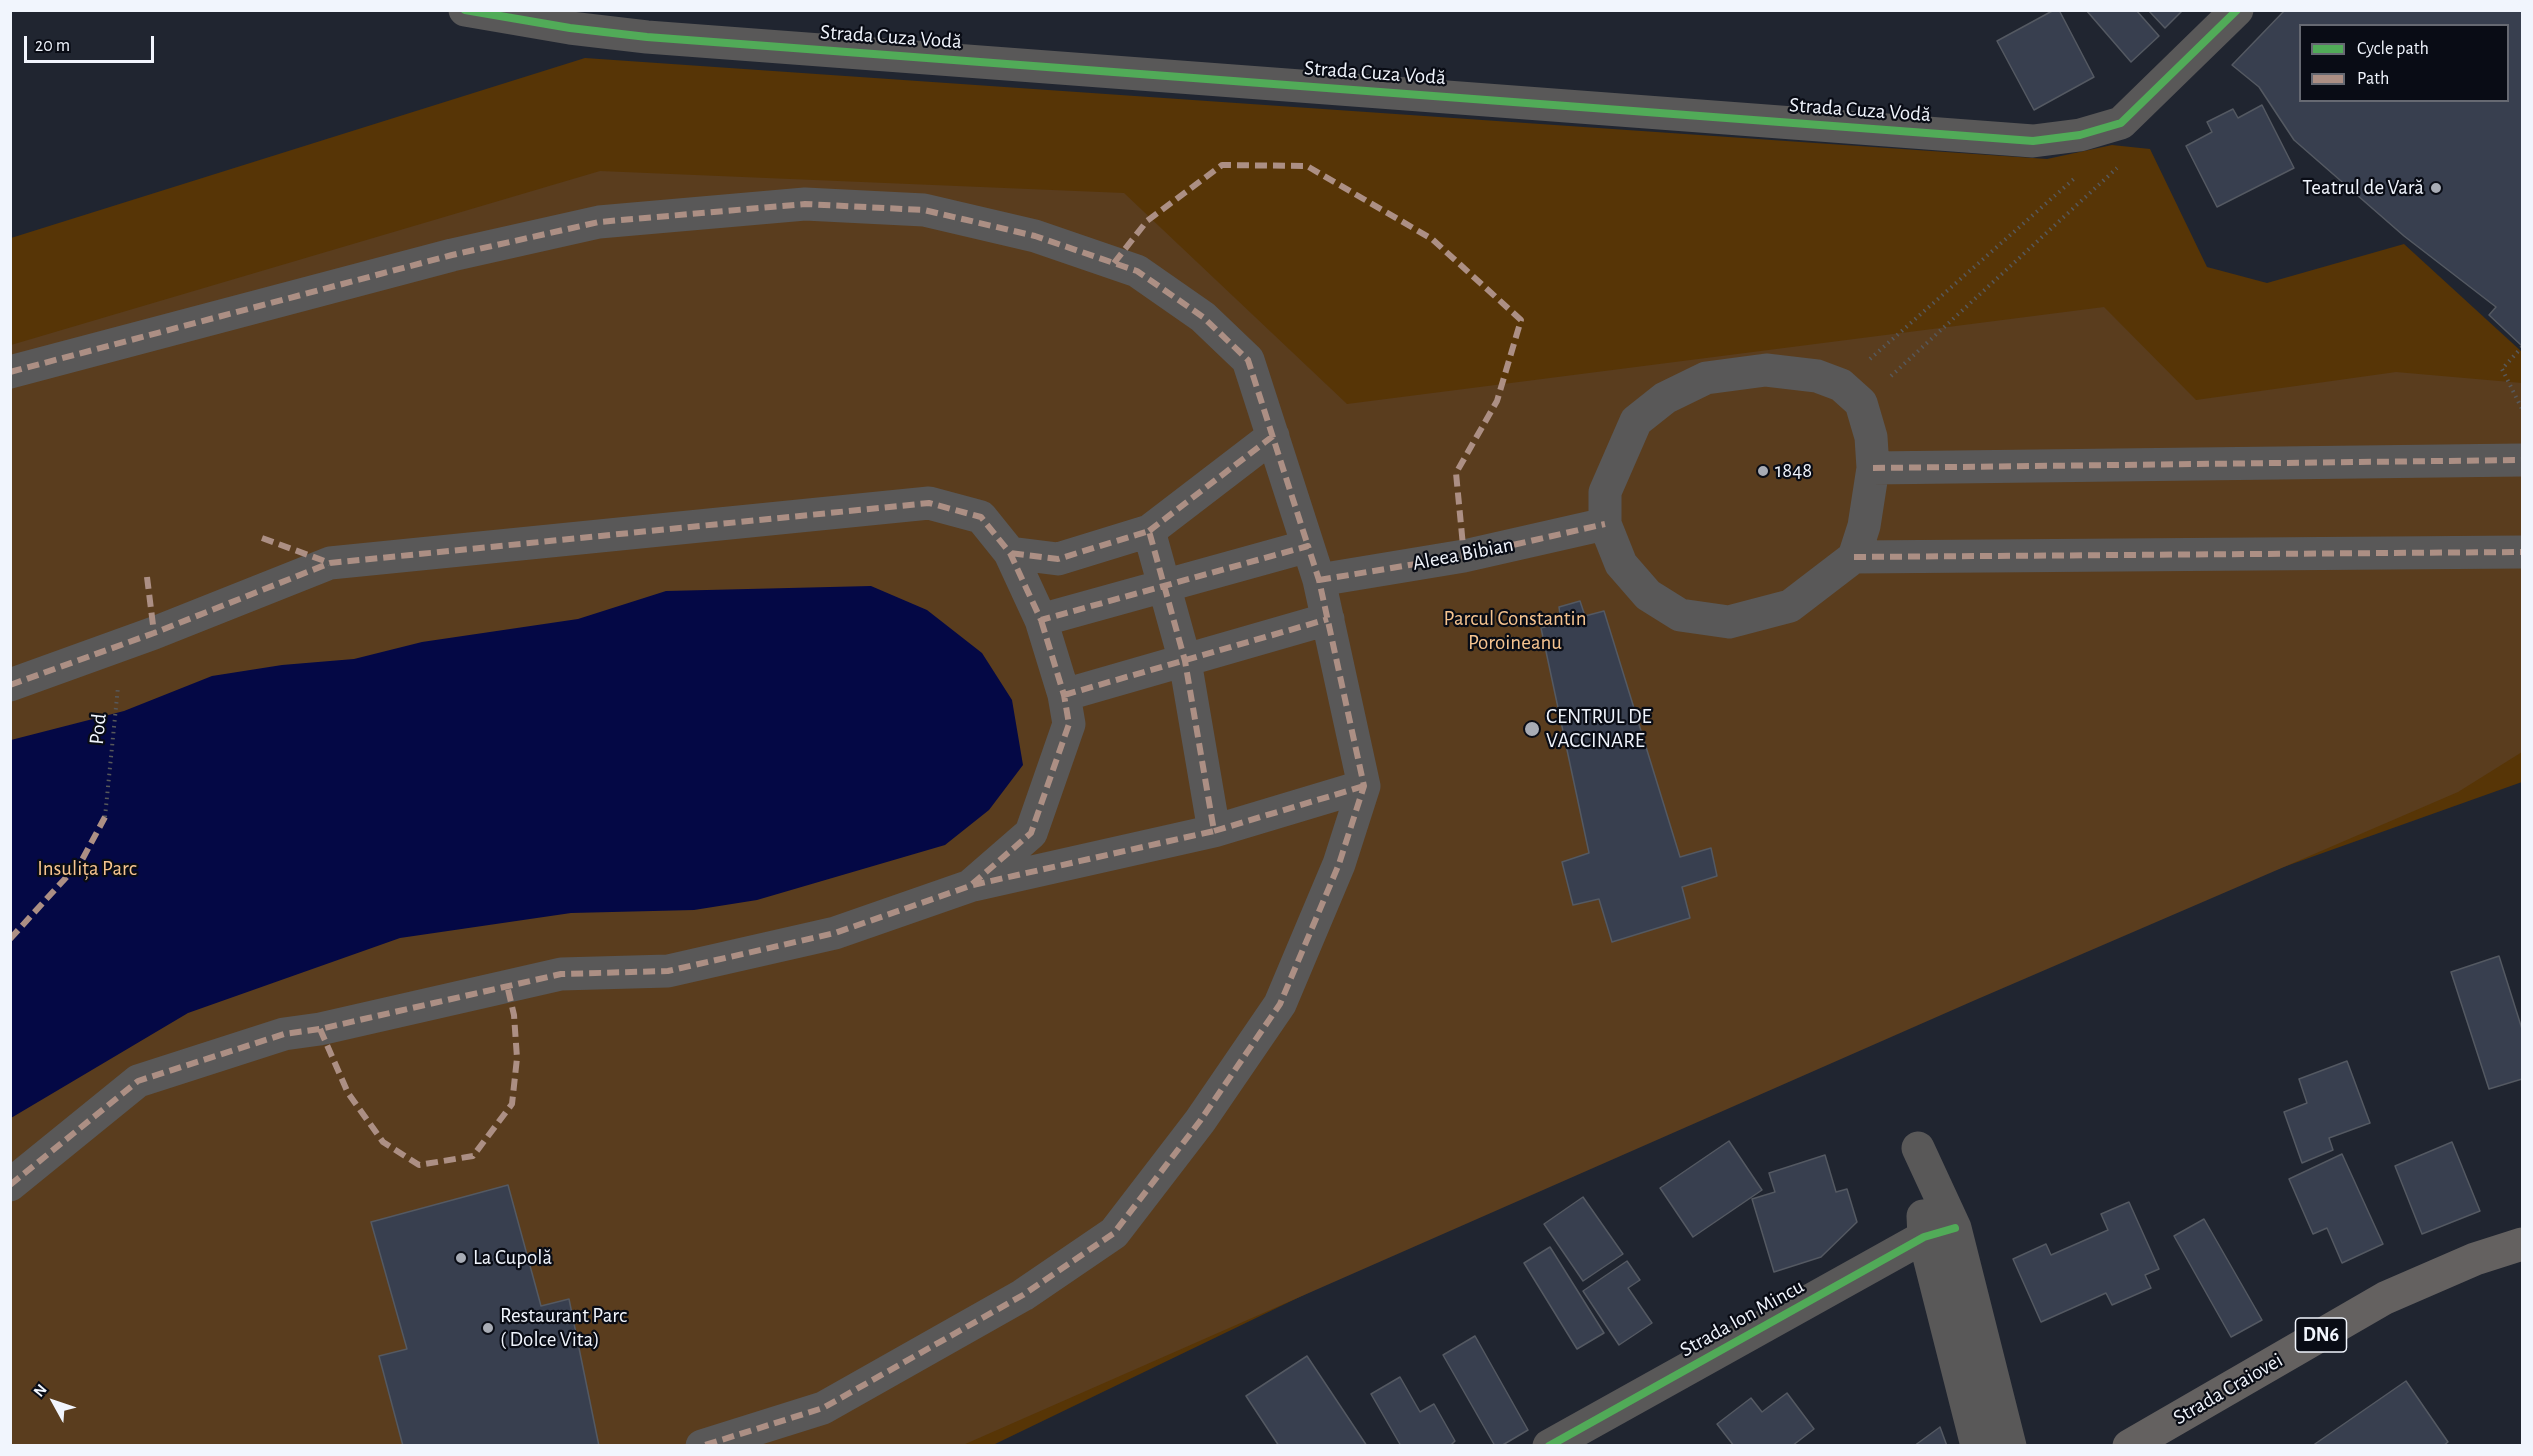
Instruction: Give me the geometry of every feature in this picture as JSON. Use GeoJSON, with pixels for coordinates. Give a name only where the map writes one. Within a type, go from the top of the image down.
{"type":"FeatureCollection","features":[{"type":"Feature","properties":{"kind":"main road","name":"Strada Craiovei"},"geometry":{"type":"LineString","coordinates":[[2129,1446],[2385,1298],[2475,1259],[2523,1244]]}},
{"type":"Feature","properties":{"kind":"street","name":"Strada Cuza Vodă"},"geometry":{"type":"LineString","coordinates":[[465,10],[569,19],[647,37],[2033,141],[2079,135],[2121,123],[2236,10]]}},
{"type":"Feature","properties":{"kind":"street"},"geometry":{"type":"LineString","coordinates":[[10,372],[452,255],[599,222],[806,204],[924,210],[1035,236],[1137,271],[1203,316],[1248,360],[1319,580],[1364,786],[1339,864],[1280,1004],[1200,1121],[1114,1233],[1023,1295],[823,1408],[702,1446]]}},
{"type":"Feature","properties":{"kind":"street"},"geometry":{"type":"LineString","coordinates":[[1766,370],[1817,376],[1851,394],[1871,437],[1873,468],[1864,526],[1854,557],[1790,606],[1730,622],[1680,615],[1648,595],[1621,564],[1605,524],[1605,492],[1636,421],[1665,398],[1706,378],[1766,370]]}},
{"type":"Feature","properties":{"kind":"street"},"geometry":{"type":"LineString","coordinates":[[1010,553],[1058,559],[1149,531],[1273,436]]}},
{"type":"Feature","properties":{"kind":"street"},"geometry":{"type":"LineString","coordinates":[[1873,468],[2523,460]]}},
{"type":"Feature","properties":{"kind":"street"},"geometry":{"type":"LineString","coordinates":[[10,685],[330,563],[929,503],[981,517],[1010,553],[1041,620],[1064,695],[1069,724],[1031,833],[970,886]]}},
{"type":"Feature","properties":{"kind":"street","name":"Aleea Bibian"},"geometry":{"type":"LineString","coordinates":[[1319,580],[1464,556],[1605,524]]}},
{"type":"Feature","properties":{"kind":"street"},"geometry":{"type":"LineString","coordinates":[[1149,531],[1166,585],[1185,661],[1214,831]]}},
{"type":"Feature","properties":{"kind":"street"},"geometry":{"type":"LineString","coordinates":[[1041,620],[1308,546]]}},
{"type":"Feature","properties":{"kind":"street"},"geometry":{"type":"LineString","coordinates":[[1854,557],[2523,552]]}},
{"type":"Feature","properties":{"kind":"street"},"geometry":{"type":"LineString","coordinates":[[1064,695],[1328,619]]}},
{"type":"Feature","properties":{"kind":"street"},"geometry":{"type":"LineString","coordinates":[[10,1185],[138,1081],[284,1034],[320,1029],[561,974],[668,971],[835,933],[970,886],[1214,831],[1364,786]]}},
{"type":"Feature","properties":{"kind":"street"},"geometry":{"type":"LineString","coordinates":[[1977,1446],[1924,1237],[1918,1148],[1955,1227],[2010,1446]]}},
{"type":"Feature","properties":{"kind":"street","name":"Strada Ion Mincu"},"geometry":{"type":"LineString","coordinates":[[1549,1446],[1924,1237],[1955,1227]]}},
{"type":"Feature","properties":{"kind":"path"},"geometry":{"type":"LineString","coordinates":[[1851,394],[2124,160]]}},
{"type":"Feature","properties":{"kind":"path"},"geometry":{"type":"LineString","coordinates":[[1851,394],[2077,176]]}},
{"type":"Feature","properties":{"kind":"path"},"geometry":{"type":"LineString","coordinates":[[2522,347],[2502,369],[2523,409]]}},
{"type":"Feature","properties":{"kind":"green space","name":"Parcul Constantin Poroineanu"},"geometry":{"type":"Polygon","coordinates":[[[585,58],[2047,159],[2112,145],[2150,149],[2207,267],[2267,283],[2404,244],[2522,352],[2522,782],[1972,978],[1372,1262],[993,1445],[11,1445],[11,238],[585,58]]]}},
{"type":"Feature","properties":{"kind":"green space","name":"Parcul Constantin Poroineanu"},"geometry":{"type":"Polygon","coordinates":[[[600,171],[1124,193],[1347,404],[2104,307],[2196,400],[2396,372],[2522,383],[2522,752],[2458,792],[1973,1001],[963,1445],[11,1446],[11,345],[600,171]]]}},
{"type":"Feature","properties":{"kind":"shaded area"},"geometry":{"type":"Polygon","coordinates":[[[871,586],[927,610],[982,653],[1012,700],[1023,765],[989,810],[945,845],[757,900],[694,910],[571,913],[400,938],[188,1013],[11,1118],[11,740],[124,711],[212,676],[282,665],[354,659],[422,642],[578,619],[666,591],[871,586]]]}},
{"type":"Feature","properties":{"kind":"building"},"geometry":{"type":"Polygon","coordinates":[[[2054,10],[2059,10],[2094,77],[2034,110],[1997,41],[2054,10]]]}},
{"type":"Feature","properties":{"kind":"building"},"geometry":{"type":"Polygon","coordinates":[[[2086,10],[2136,10],[2159,36],[2131,62],[2086,10]]]}},
{"type":"Feature","properties":{"kind":"building"},"geometry":{"type":"Polygon","coordinates":[[[2148,10],[2183,10],[2165,28],[2148,10]]]}},
{"type":"Feature","properties":{"kind":"building","name":"Teatrul de Vară"},"geometry":{"type":"Polygon","coordinates":[[[2285,10],[2522,11],[2522,346],[2489,315],[2496,307],[2404,236],[2294,140],[2259,87],[2232,65],[2285,10]]]}},
{"type":"Feature","properties":{"kind":"building"},"geometry":{"type":"Polygon","coordinates":[[[2262,105],[2294,168],[2217,207],[2186,146],[2212,132],[2207,122],[2233,109],[2238,118],[2262,105]]]}},
{"type":"Feature","properties":{"kind":"building"},"geometry":{"type":"Polygon","coordinates":[[[1580,601],[1585,616],[1604,611],[1680,857],[1711,848],[1717,876],[1682,887],[1690,918],[1612,942],[1599,899],[1573,905],[1562,862],[1589,853],[1541,628],[1561,623],[1559,607],[1580,601]]]}},
{"type":"Feature","properties":{"kind":"building"},"geometry":{"type":"Polygon","coordinates":[[[2499,956],[2522,1029],[2522,1079],[2489,1089],[2451,972],[2499,956]]]}},
{"type":"Feature","properties":{"kind":"building"},"geometry":{"type":"Polygon","coordinates":[[[2347,1061],[2370,1123],[2329,1138],[2333,1150],[2302,1163],[2284,1112],[2307,1103],[2299,1079],[2347,1061]]]}},
{"type":"Feature","properties":{"kind":"building"},"geometry":{"type":"Polygon","coordinates":[[[1729,1141],[1762,1190],[1693,1237],[1660,1188],[1729,1141]]]}},
{"type":"Feature","properties":{"kind":"building"},"geometry":{"type":"Polygon","coordinates":[[[2452,1142],[2480,1211],[2422,1234],[2395,1166],[2452,1142]]]}},
{"type":"Feature","properties":{"kind":"building"},"geometry":{"type":"Polygon","coordinates":[[[2342,1154],[2383,1244],[2342,1263],[2327,1228],[2313,1234],[2289,1179],[2342,1154]]]}},
{"type":"Feature","properties":{"kind":"building"},"geometry":{"type":"Polygon","coordinates":[[[1825,1155],[1836,1192],[1847,1189],[1857,1222],[1821,1257],[1774,1272],[1752,1199],[1775,1192],[1769,1173],[1825,1155]]]}},
{"type":"Feature","properties":{"kind":"building","name":"Restaurant Parc ( Dolce Vita)"},"geometry":{"type":"Polygon","coordinates":[[[508,1185],[541,1306],[569,1299],[599,1446],[403,1446],[379,1356],[407,1349],[371,1222],[508,1185]]]}},
{"type":"Feature","properties":{"kind":"building"},"geometry":{"type":"Polygon","coordinates":[[[1583,1197],[1623,1254],[1583,1281],[1544,1224],[1583,1197]]]}},
{"type":"Feature","properties":{"kind":"building"},"geometry":{"type":"Polygon","coordinates":[[[2129,1202],[2159,1269],[2145,1275],[2151,1288],[2112,1305],[2106,1293],[2041,1322],[2013,1259],[2046,1244],[2051,1255],[2108,1230],[2101,1214],[2129,1202]]]}},
{"type":"Feature","properties":{"kind":"building"},"geometry":{"type":"Polygon","coordinates":[[[2204,1219],[2262,1320],[2231,1337],[2174,1236],[2204,1219]]]}},
{"type":"Feature","properties":{"kind":"building"},"geometry":{"type":"Polygon","coordinates":[[[1550,1247],[1604,1333],[1577,1349],[1524,1263],[1550,1247]]]}},
{"type":"Feature","properties":{"kind":"building"},"geometry":{"type":"Polygon","coordinates":[[[1627,1261],[1640,1280],[1628,1288],[1652,1323],[1619,1345],[1583,1291],[1627,1261]]]}},
{"type":"Feature","properties":{"kind":"building"},"geometry":{"type":"Polygon","coordinates":[[[1475,1336],[1528,1430],[1501,1446],[1495,1446],[1443,1355],[1475,1336]]]}},
{"type":"Feature","properties":{"kind":"building"},"geometry":{"type":"Polygon","coordinates":[[[1307,1356],[1367,1446],[1279,1446],[1246,1396],[1307,1356]]]}},
{"type":"Feature","properties":{"kind":"building"},"geometry":{"type":"Polygon","coordinates":[[[1400,1377],[1420,1412],[1434,1404],[1455,1441],[1450,1446],[1401,1446],[1371,1394],[1400,1377]]]}},
{"type":"Feature","properties":{"kind":"building"},"geometry":{"type":"Polygon","coordinates":[[[2406,1381],[2448,1442],[2443,1446],[2312,1446],[2406,1381]]]}},
{"type":"Feature","properties":{"kind":"building"},"geometry":{"type":"Polygon","coordinates":[[[1787,1393],[1814,1429],[1792,1446],[1734,1446],[1717,1424],[1751,1398],[1762,1412],[1787,1393]]]}},
{"type":"Feature","properties":{"kind":"building"},"geometry":{"type":"Polygon","coordinates":[[[1940,1427],[1947,1446],[1914,1446],[1940,1427]]]}},
{"type":"Feature","properties":{"kind":"marked path"},"geometry":{"type":"LineString","coordinates":[[1114,263],[1147,221],[1222,165],[1307,166],[1432,239],[1521,320],[1497,401],[1456,473],[1464,556]]}},
{"type":"Feature","properties":{"kind":"marked path"},"geometry":{"type":"LineString","coordinates":[[10,372],[452,255],[599,222],[805,204],[924,210],[1035,236],[1137,271],[1203,317],[1248,360],[1308,546]]}},
{"type":"Feature","properties":{"kind":"marked path"},"geometry":{"type":"LineString","coordinates":[[1149,531],[1273,436]]}},
{"type":"Feature","properties":{"kind":"marked path"},"geometry":{"type":"LineString","coordinates":[[1873,468],[2522,460]]}},
{"type":"Feature","properties":{"kind":"marked path"},"geometry":{"type":"LineString","coordinates":[[10,685],[154,633],[330,563],[929,503],[981,517],[1010,553],[1041,620],[1308,546],[1319,580],[1364,786],[1339,864],[1280,1004],[1200,1121],[1114,1233],[1023,1295],[823,1408],[702,1446]]}},
{"type":"Feature","properties":{"kind":"marked path"},"geometry":{"type":"LineString","coordinates":[[1319,580],[1464,556],[1605,524]]}},
{"type":"Feature","properties":{"kind":"marked path"},"geometry":{"type":"LineString","coordinates":[[973,885],[1214,831],[1185,661],[1149,531],[1058,559],[1010,553]]}},
{"type":"Feature","properties":{"kind":"marked path"},"geometry":{"type":"LineString","coordinates":[[262,538],[330,563]]}},
{"type":"Feature","properties":{"kind":"marked path"},"geometry":{"type":"LineString","coordinates":[[1854,557],[2522,552]]}},
{"type":"Feature","properties":{"kind":"marked path"},"geometry":{"type":"LineString","coordinates":[[147,577],[154,633]]}},
{"type":"Feature","properties":{"kind":"marked path"},"geometry":{"type":"LineString","coordinates":[[1064,695],[1328,619]]}},
{"type":"Feature","properties":{"kind":"marked path"},"geometry":{"type":"LineString","coordinates":[[10,1185],[138,1081],[284,1034],[320,1029],[561,974],[668,971],[835,933],[970,886],[1031,833],[1069,724],[1064,695],[1041,620]]}},
{"type":"Feature","properties":{"kind":"marked path"},"geometry":{"type":"LineString","coordinates":[[1214,831],[1364,786]]}},
{"type":"Feature","properties":{"kind":"marked path"},"geometry":{"type":"LineString","coordinates":[[10,939],[82,860],[105,817]]}},
{"type":"Feature","properties":{"kind":"marked path"},"geometry":{"type":"LineString","coordinates":[[320,1029],[348,1093],[383,1142],[419,1165],[473,1156],[512,1104],[517,1058],[514,1015],[507,985]]}},
{"type":"Feature","properties":{"kind":"cycle path"},"geometry":{"type":"LineString","coordinates":[[465,10],[570,28],[647,37],[2033,141],[2080,135],[2121,123],[2237,10]]}},
{"type":"Feature","properties":{"kind":"cycle path"},"geometry":{"type":"LineString","coordinates":[[1549,1446],[1924,1237],[1955,1228]]}},
{"type":"Feature","properties":{"kind":"place","name":"Teatrul de Vară"},"geometry":{"type":"Point","coordinates":[2436,188]}},
{"type":"Feature","properties":{"kind":"place","name":"1848"},"geometry":{"type":"Point","coordinates":[1763,471]}},
{"type":"Feature","properties":{"kind":"place","name":"CENTRUL DE VACCINARE"},"geometry":{"type":"Point","coordinates":[1532,729]}},
{"type":"Feature","properties":{"kind":"place","name":"La Cupolă"},"geometry":{"type":"Point","coordinates":[461,1258]}},
{"type":"Feature","properties":{"kind":"place","name":"Restaurant Parc ( Dolce Vita)"},"geometry":{"type":"Point","coordinates":[488,1328]}},
{"type":"Feature","properties":{"kind":"park label","name":"Insulița Parc"},"geometry":{"type":"Point","coordinates":[87,869]}}]}
